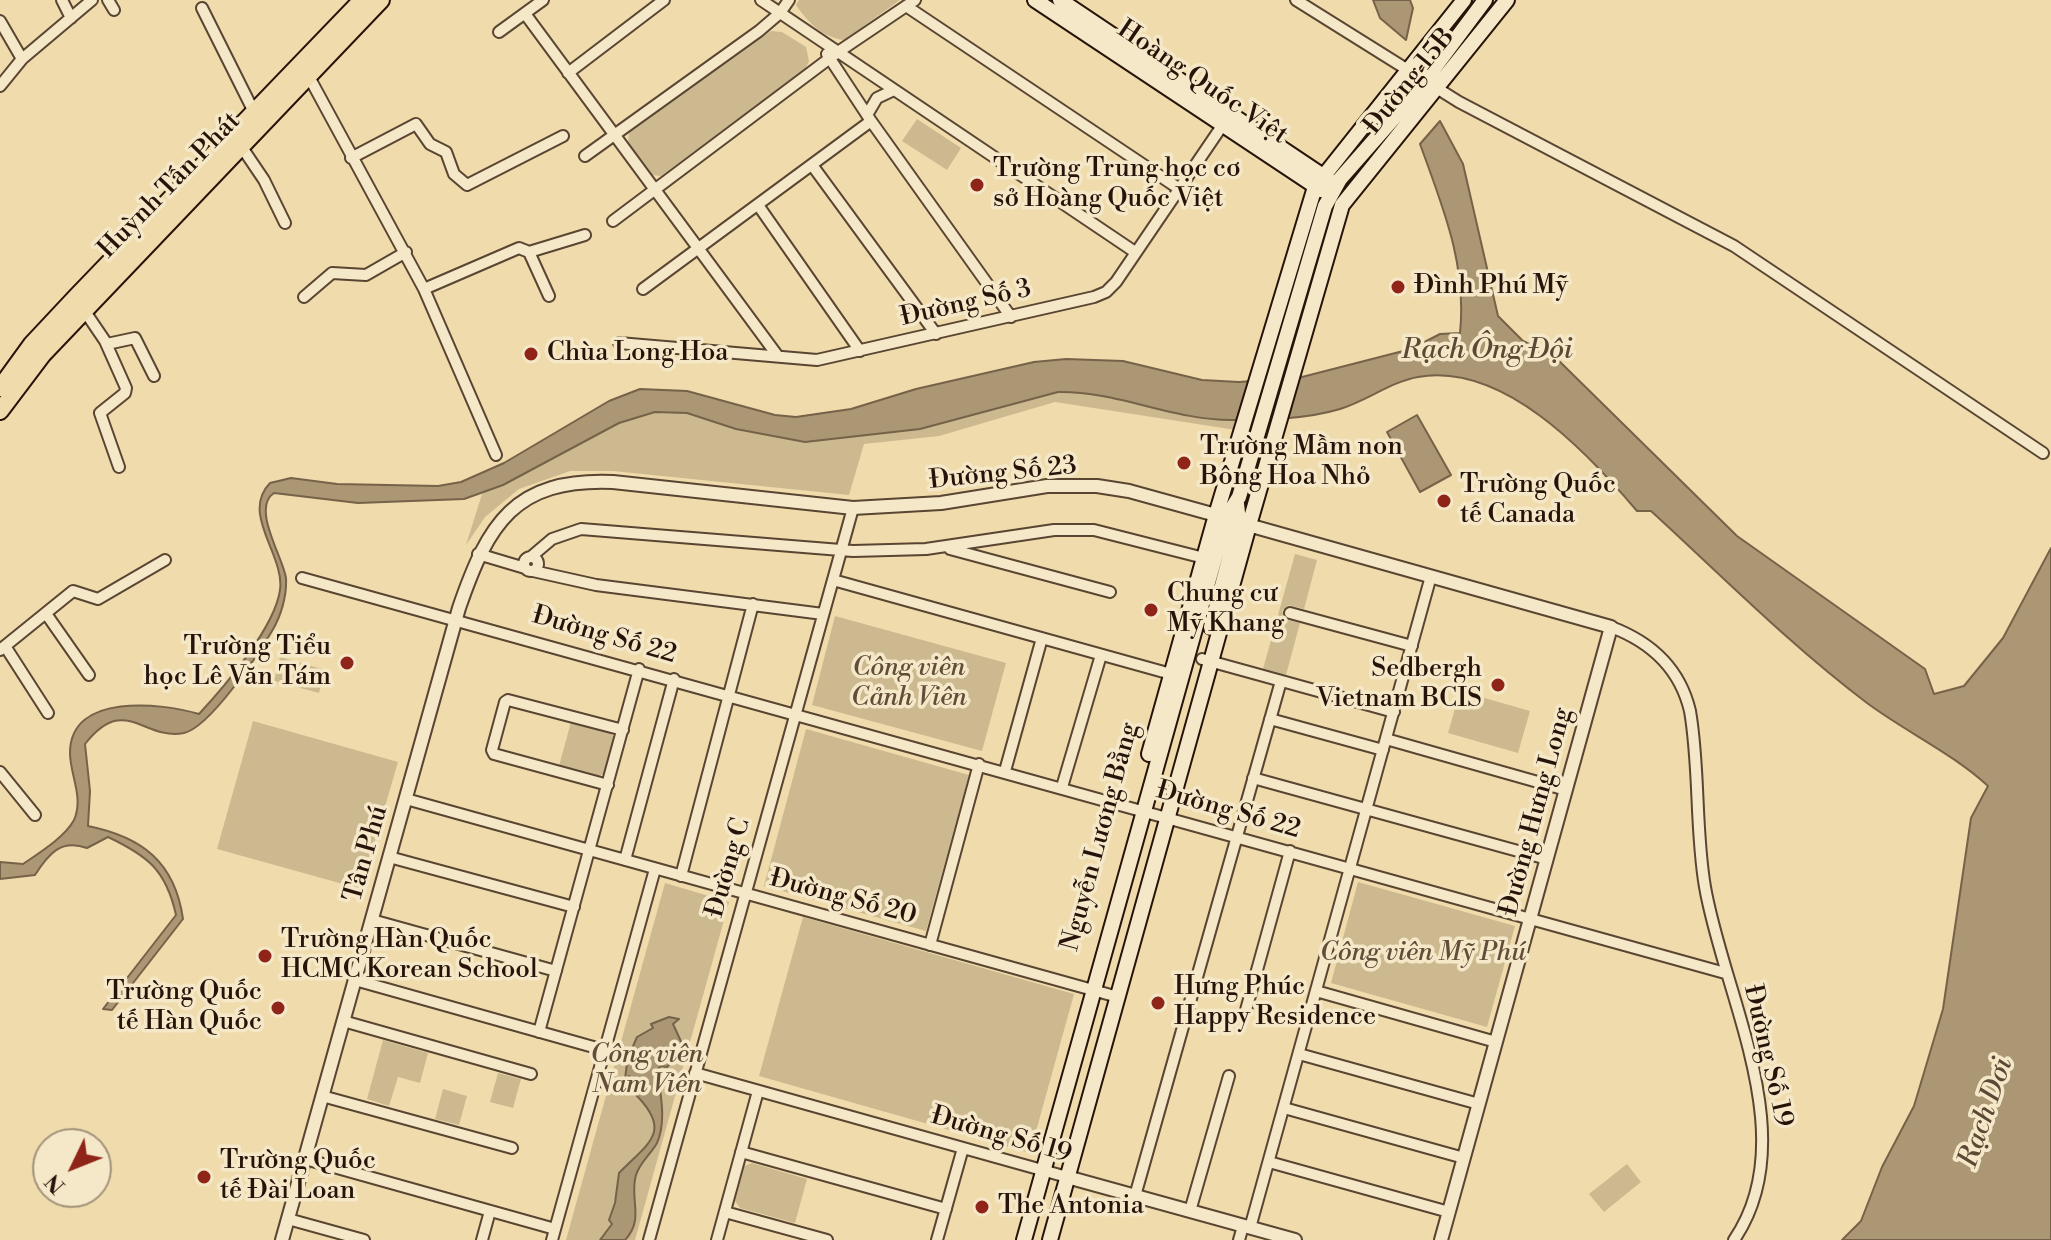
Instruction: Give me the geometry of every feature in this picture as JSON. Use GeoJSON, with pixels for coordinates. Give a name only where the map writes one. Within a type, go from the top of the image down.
{"type":"FeatureCollection","features":[{"type":"Feature","properties":{"kind":"main road","name":"Huỳnh Tấn Phát"},"geometry":{"type":"LineString","coordinates":[[0,388],[32,344],[241,146],[362,0]]}},
{"type":"Feature","properties":{"kind":"main road","name":"Huỳnh Tấn Phát"},"geometry":{"type":"LineString","coordinates":[[0,411],[43,354],[254,112],[381,0]]}},
{"type":"Feature","properties":{"kind":"main road","name":"Hoàng Quốc Việt"},"geometry":{"type":"LineString","coordinates":[[1035,0],[1339,195]]}},
{"type":"Feature","properties":{"kind":"main road","name":"Hoàng Quốc Việt"},"geometry":{"type":"LineString","coordinates":[[1060,0],[1226,120]]}},
{"type":"Feature","properties":{"kind":"main road","name":"Đường 15B"},"geometry":{"type":"LineString","coordinates":[[1319,181],[1464,0]]}},
{"type":"Feature","properties":{"kind":"main road","name":"Đường 15B"},"geometry":{"type":"LineString","coordinates":[[1339,195],[1485,0]]}},
{"type":"Feature","properties":{"kind":"main road","name":"Đường 15B"},"geometry":{"type":"LineString","coordinates":[[1339,195],[1438,89],[1507,0]]}},
{"type":"Feature","properties":{"kind":"main road","name":"Nguyễn Lương Bằng"},"geometry":{"type":"LineString","coordinates":[[1050,1240],[1063,1176],[1206,660],[1232,520],[1237,446],[1319,181]]}},
{"type":"Feature","properties":{"kind":"main road","name":"Nguyễn Lương Bằng"},"geometry":{"type":"LineString","coordinates":[[1139,809],[1281,357],[1339,195]]}},
{"type":"Feature","properties":{"kind":"main road","name":"Nguyễn Lương Bằng"},"geometry":{"type":"LineString","coordinates":[[1014,1240],[1038,1169],[1089,989],[1204,558],[1232,520],[1269,456],[1297,362],[1339,195]]}},
{"type":"Feature","properties":{"kind":"main road","name":"Nguyễn Lương Bằng"},"geometry":{"type":"LineString","coordinates":[[1024,1240],[1038,1169]]}},
{"type":"Feature","properties":{"kind":"main road","name":"Nguyễn Lương Bằng"},"geometry":{"type":"LineString","coordinates":[[1040,1240],[1063,1176]]}},
{"type":"Feature","properties":{"kind":"street"},"geometry":{"type":"LineString","coordinates":[[62,0],[71,18]]}},
{"type":"Feature","properties":{"kind":"street"},"geometry":{"type":"LineString","coordinates":[[0,86],[22,59],[92,0]]}},
{"type":"Feature","properties":{"kind":"street"},"geometry":{"type":"LineString","coordinates":[[499,32],[543,0]]}},
{"type":"Feature","properties":{"kind":"street"},"geometry":{"type":"LineString","coordinates":[[568,73],[664,0]]}},
{"type":"Feature","properties":{"kind":"street"},"geometry":{"type":"LineString","coordinates":[[761,0],[1135,252]]}},
{"type":"Feature","properties":{"kind":"street"},"geometry":{"type":"LineString","coordinates":[[585,156],[780,13],[789,0]]}},
{"type":"Feature","properties":{"kind":"street"},"geometry":{"type":"LineString","coordinates":[[1296,0],[1438,89],[1734,246],[2043,453]]}},
{"type":"Feature","properties":{"kind":"street"},"geometry":{"type":"LineString","coordinates":[[613,221],[838,52],[910,3],[1178,188]]}},
{"type":"Feature","properties":{"kind":"street"},"geometry":{"type":"LineString","coordinates":[[202,8],[254,112]]}},
{"type":"Feature","properties":{"kind":"street"},"geometry":{"type":"LineString","coordinates":[[526,15],[777,355]]}},
{"type":"Feature","properties":{"kind":"street"},"geometry":{"type":"LineString","coordinates":[[0,21],[22,59]]}},
{"type":"Feature","properties":{"kind":"street"},"geometry":{"type":"LineString","coordinates":[[824,42],[829,60],[1011,317]]}},
{"type":"Feature","properties":{"kind":"street"},"geometry":{"type":"LineString","coordinates":[[304,69],[406,252],[496,455]]}},
{"type":"Feature","properties":{"kind":"street"},"geometry":{"type":"LineString","coordinates":[[643,289],[812,165],[869,118],[877,98],[894,90]]}},
{"type":"Feature","properties":{"kind":"street","name":"Đường Số 3"},"geometry":{"type":"LineString","coordinates":[[619,343],[817,360],[1011,317],[1106,292],[1226,120]]}},
{"type":"Feature","properties":{"kind":"street"},"geometry":{"type":"LineString","coordinates":[[351,158],[416,124],[430,144],[446,152],[454,174],[467,185],[563,136]]}},
{"type":"Feature","properties":{"kind":"street"},"geometry":{"type":"LineString","coordinates":[[241,146],[264,180],[285,223]]}},
{"type":"Feature","properties":{"kind":"street"},"geometry":{"type":"LineString","coordinates":[[812,165],[936,334]]}},
{"type":"Feature","properties":{"kind":"street"},"geometry":{"type":"LineString","coordinates":[[758,205],[860,351]]}},
{"type":"Feature","properties":{"kind":"street"},"geometry":{"type":"LineString","coordinates":[[424,289],[519,248],[529,252],[585,235]]}},
{"type":"Feature","properties":{"kind":"street"},"geometry":{"type":"LineString","coordinates":[[304,297],[332,273],[366,275],[406,252]]}},
{"type":"Feature","properties":{"kind":"street"},"geometry":{"type":"LineString","coordinates":[[529,252],[549,296]]}},
{"type":"Feature","properties":{"kind":"street"},"geometry":{"type":"LineString","coordinates":[[84,310],[107,344],[126,388],[125,393],[100,413],[119,467]]}},
{"type":"Feature","properties":{"kind":"street"},"geometry":{"type":"LineString","coordinates":[[107,344],[135,338],[154,376]]}},
{"type":"Feature","properties":{"kind":"street","name":"Đường Số 23"},"geometry":{"type":"LineString","coordinates":[[456,618],[478,554],[491,531],[511,510],[546,490],[569,483],[613,482],[853,508],[941,503],[1030,488],[1080,485],[1129,491],[1611,627]]}},
{"type":"Feature","properties":{"kind":"street","name":"Đường C"},"geometry":{"type":"LineString","coordinates":[[649,1240],[853,508]]}},
{"type":"Feature","properties":{"kind":"street"},"geometry":{"type":"LineString","coordinates":[[529,569],[538,564],[532,556],[557,535],[589,529],[840,550],[945,547],[1040,532],[1081,529],[1123,535],[1204,558]]}},
{"type":"Feature","properties":{"kind":"street"},"geometry":{"type":"LineString","coordinates":[[945,547],[1110,592]]}},
{"type":"Feature","properties":{"kind":"street"},"geometry":{"type":"LineString","coordinates":[[478,554],[596,585],[823,614]]}},
{"type":"Feature","properties":{"kind":"street"},"geometry":{"type":"LineString","coordinates":[[48,713],[3,648],[76,590],[98,599],[165,560]]}},
{"type":"Feature","properties":{"kind":"street"},"geometry":{"type":"LineString","coordinates":[[1239,1240],[1247,1227],[1269,1162],[1431,576]]}},
{"type":"Feature","properties":{"kind":"street","name":"Đường Số 22"},"geometry":{"type":"LineString","coordinates":[[302,578],[456,618],[1725,973]]}},
{"type":"Feature","properties":{"kind":"street"},"geometry":{"type":"LineString","coordinates":[[833,580],[1171,674]]}},
{"type":"Feature","properties":{"kind":"street"},"geometry":{"type":"LineString","coordinates":[[681,876],[753,604]]}},
{"type":"Feature","properties":{"kind":"street"},"geometry":{"type":"LineString","coordinates":[[1290,613],[1412,646]]}},
{"type":"Feature","properties":{"kind":"street"},"geometry":{"type":"LineString","coordinates":[[47,615],[89,675]]}},
{"type":"Feature","properties":{"kind":"street","name":"Tân Phú"},"geometry":{"type":"LineString","coordinates":[[282,1240],[456,618]]}},
{"type":"Feature","properties":{"kind":"street","name":"Đường Hưng Long"},"geometry":{"type":"LineString","coordinates":[[1441,1240],[1611,627]]}},
{"type":"Feature","properties":{"kind":"street","name":"Đường Số 19"},"geometry":{"type":"LineString","coordinates":[[1611,627],[1634,636],[1658,654],[1677,677],[1688,701],[1701,856],[1725,973],[1759,1094],[1765,1131],[1760,1182],[1734,1240]]}},
{"type":"Feature","properties":{"kind":"street"},"geometry":{"type":"LineString","coordinates":[[1005,771],[1042,638]]}},
{"type":"Feature","properties":{"kind":"street"},"geometry":{"type":"LineString","coordinates":[[1062,787],[1101,655]]}},
{"type":"Feature","properties":{"kind":"street"},"geometry":{"type":"LineString","coordinates":[[1206,660],[1394,712]]}},
{"type":"Feature","properties":{"kind":"street"},"geometry":{"type":"LineString","coordinates":[[539,1032],[639,669]]}},
{"type":"Feature","properties":{"kind":"street"},"geometry":{"type":"LineString","coordinates":[[625,860],[674,679]]}},
{"type":"Feature","properties":{"kind":"street"},"geometry":{"type":"LineString","coordinates":[[1135,1196],[1281,681]]}},
{"type":"Feature","properties":{"kind":"street"},"geometry":{"type":"LineString","coordinates":[[608,785],[494,754],[502,714],[508,700],[623,730]]}},
{"type":"Feature","properties":{"kind":"street"},"geometry":{"type":"LineString","coordinates":[[1270,719],[1385,744],[1566,790]]}},
{"type":"Feature","properties":{"kind":"street"},"geometry":{"type":"LineString","coordinates":[[930,945],[979,764]]}},
{"type":"Feature","properties":{"kind":"street"},"geometry":{"type":"LineString","coordinates":[[0,772],[35,815]]}},
{"type":"Feature","properties":{"kind":"street"},"geometry":{"type":"LineString","coordinates":[[1253,778],[1547,859]]}},
{"type":"Feature","properties":{"kind":"street","name":"Đường Số 20"},"geometry":{"type":"LineString","coordinates":[[406,799],[1113,996]]}},
{"type":"Feature","properties":{"kind":"street"},"geometry":{"type":"LineString","coordinates":[[1246,1010],[1290,851]]}},
{"type":"Feature","properties":{"kind":"street"},"geometry":{"type":"LineString","coordinates":[[389,857],[574,907]]}},
{"type":"Feature","properties":{"kind":"street"},"geometry":{"type":"LineString","coordinates":[[305,1159],[490,1211],[553,1234],[655,869]]}},
{"type":"Feature","properties":{"kind":"street"},"geometry":{"type":"LineString","coordinates":[[372,920],[556,971]]}},
{"type":"Feature","properties":{"kind":"street"},"geometry":{"type":"LineString","coordinates":[[355,980],[604,1050]]}},
{"type":"Feature","properties":{"kind":"street"},"geometry":{"type":"LineString","coordinates":[[1316,991],[1496,1042]]}},
{"type":"Feature","properties":{"kind":"street"},"geometry":{"type":"LineString","coordinates":[[343,1021],[531,1074]]}},
{"type":"Feature","properties":{"kind":"street"},"geometry":{"type":"LineString","coordinates":[[1299,1054],[1479,1104]]}},
{"type":"Feature","properties":{"kind":"street","name":"Đường Số 19"},"geometry":{"type":"LineString","coordinates":[[695,1073],[1295,1240]]}},
{"type":"Feature","properties":{"kind":"street"},"geometry":{"type":"LineString","coordinates":[[1190,1211],[1229,1076]]}},
{"type":"Feature","properties":{"kind":"street"},"geometry":{"type":"LineString","coordinates":[[717,1240],[758,1091]]}},
{"type":"Feature","properties":{"kind":"street"},"geometry":{"type":"LineString","coordinates":[[322,1096],[512,1148]]}},
{"type":"Feature","properties":{"kind":"street"},"geometry":{"type":"LineString","coordinates":[[1284,1108],[1464,1158]]}},
{"type":"Feature","properties":{"kind":"street"},"geometry":{"type":"LineString","coordinates":[[937,1240],[963,1148]]}},
{"type":"Feature","properties":{"kind":"street"},"geometry":{"type":"LineString","coordinates":[[741,1152],[946,1209]]}},
{"type":"Feature","properties":{"kind":"street"},"geometry":{"type":"LineString","coordinates":[[1269,1162],[1449,1212]]}},
{"type":"Feature","properties":{"kind":"street"},"geometry":{"type":"LineString","coordinates":[[482,1240],[490,1211]]}},
{"type":"Feature","properties":{"kind":"street"},"geometry":{"type":"LineString","coordinates":[[725,1212],[827,1240]]}},
{"type":"Feature","properties":{"kind":"street"},"geometry":{"type":"LineString","coordinates":[[288,1219],[364,1240]]}},
{"type":"Feature","properties":{"kind":"green space"},"geometry":{"type":"Polygon","coordinates":[[[799,0],[900,0],[844,40],[823,33],[811,23],[796,5],[799,0]]]}},
{"type":"Feature","properties":{"kind":"green space"},"geometry":{"type":"Polygon","coordinates":[[[771,31],[782,32],[806,47],[809,61],[806,68],[661,176],[650,175],[628,144],[629,133],[771,31]]]}},
{"type":"Feature","properties":{"kind":"green space"},"geometry":{"type":"Polygon","coordinates":[[[917,119],[961,148],[947,170],[902,141],[917,119]]]}},
{"type":"Feature","properties":{"kind":"green space"},"geometry":{"type":"Polygon","coordinates":[[[1058,392],[1104,396],[1193,416],[1239,419],[1236,430],[1055,402],[939,436],[864,444],[849,495],[613,471],[570,471],[519,489],[485,517],[466,545],[482,494],[619,423],[655,412],[687,413],[736,429],[805,442],[920,429],[1058,392]]]}},
{"type":"Feature","properties":{"kind":"green space"},"geometry":{"type":"Polygon","coordinates":[[[1295,554],[1317,560],[1304,609],[1289,605],[1282,611],[1286,620],[1300,623],[1286,675],[1263,669],[1295,554]]]}},
{"type":"Feature","properties":{"kind":"green space","name":"Công viên Cảnh Viên"},"geometry":{"type":"Polygon","coordinates":[[[835,616],[1006,663],[982,751],[812,705],[835,616]]]}},
{"type":"Feature","properties":{"kind":"green space"},"geometry":{"type":"Polygon","coordinates":[[[280,657],[325,670],[319,693],[274,681],[280,657]]]}},
{"type":"Feature","properties":{"kind":"green space"},"geometry":{"type":"Polygon","coordinates":[[[1460,691],[1530,711],[1518,753],[1448,733],[1460,691]]]}},
{"type":"Feature","properties":{"kind":"green space"},"geometry":{"type":"Polygon","coordinates":[[[253,721],[398,762],[361,889],[217,849],[253,721]]]}},
{"type":"Feature","properties":{"kind":"green space"},"geometry":{"type":"Polygon","coordinates":[[[571,722],[611,733],[614,738],[604,773],[599,777],[559,766],[571,722]]]}},
{"type":"Feature","properties":{"kind":"green space"},"geometry":{"type":"Polygon","coordinates":[[[806,729],[969,775],[926,931],[764,886],[806,729]]]}},
{"type":"Feature","properties":{"kind":"green space","name":"Công viên Mỹ Phú"},"geometry":{"type":"Polygon","coordinates":[[[1358,882],[1515,926],[1487,1027],[1331,983],[1358,882]]]}},
{"type":"Feature","properties":{"kind":"green space","name":"Công viên Nam Viên"},"geometry":{"type":"Polygon","coordinates":[[[665,883],[729,902],[635,1240],[566,1240],[665,883]]]}},
{"type":"Feature","properties":{"kind":"green space"},"geometry":{"type":"Polygon","coordinates":[[[803,917],[1074,994],[1030,1153],[759,1076],[803,917]]]}},
{"type":"Feature","properties":{"kind":"green space"},"geometry":{"type":"Polygon","coordinates":[[[383,1040],[428,1053],[420,1083],[398,1077],[389,1106],[367,1099],[383,1040]]]}},
{"type":"Feature","properties":{"kind":"green space"},"geometry":{"type":"Polygon","coordinates":[[[498,1073],[521,1079],[513,1108],[490,1102],[498,1073]]]}},
{"type":"Feature","properties":{"kind":"green space"},"geometry":{"type":"Polygon","coordinates":[[[443,1089],[467,1096],[459,1125],[435,1119],[443,1089]]]}},
{"type":"Feature","properties":{"kind":"green space"},"geometry":{"type":"Polygon","coordinates":[[[752,1163],[807,1179],[795,1223],[740,1208],[735,1201],[744,1166],[752,1163]]]}},
{"type":"Feature","properties":{"kind":"green space"},"geometry":{"type":"Polygon","coordinates":[[[1627,1164],[1641,1182],[1604,1212],[1589,1194],[1627,1164]]]}},
{"type":"Feature","properties":{"kind":"water"},"geometry":{"type":"Polygon","coordinates":[[[1373,0],[1410,0],[1413,8],[1406,40],[1380,18],[1373,0]]]}},
{"type":"Feature","properties":{"kind":"water"},"geometry":{"type":"Polygon","coordinates":[[[1440,121],[1463,164],[1498,316],[1523,341],[1554,356],[1737,536],[1925,669],[1934,694],[1964,686],[2003,638],[2051,548],[2051,1240],[1842,1240],[1861,1221],[1882,1167],[1914,1106],[1943,1009],[1971,818],[1988,786],[1838,681],[1651,511],[1637,511],[1594,463],[1541,416],[1481,383],[1450,376],[1408,379],[1340,409],[1300,417],[1209,419],[1102,396],[1058,392],[920,429],[805,442],[736,429],[687,413],[655,412],[619,423],[503,485],[464,499],[358,503],[274,493],[268,500],[267,521],[286,578],[284,599],[272,631],[232,689],[207,718],[184,733],[170,734],[123,720],[99,729],[85,744],[90,791],[88,826],[124,837],[153,855],[172,882],[183,919],[112,1010],[103,1009],[176,915],[161,876],[144,858],[108,837],[87,848],[70,845],[56,850],[35,875],[0,879],[0,862],[23,864],[58,838],[74,820],[78,803],[70,753],[74,733],[85,720],[101,711],[121,706],[163,707],[199,714],[259,638],[280,590],[280,577],[261,521],[262,495],[270,483],[291,478],[337,484],[438,486],[461,482],[504,463],[609,401],[640,389],[687,391],[775,415],[796,417],[851,409],[916,389],[1034,362],[1066,359],[1123,361],[1202,380],[1239,382],[1302,377],[1411,349],[1440,334],[1460,333],[1460,283],[1456,260],[1445,214],[1420,144],[1440,121]]]}},
{"type":"Feature","properties":{"kind":"water"},"geometry":{"type":"Polygon","coordinates":[[[1417,415],[1451,475],[1420,492],[1387,432],[1417,415]]]}},
{"type":"Feature","properties":{"kind":"water"},"geometry":{"type":"Polygon","coordinates":[[[669,1017],[679,1019],[673,1024],[684,1048],[667,1067],[661,1066],[657,1070],[662,1125],[657,1143],[636,1175],[634,1224],[625,1240],[600,1240],[612,1224],[609,1220],[619,1173],[647,1145],[654,1128],[653,1118],[634,1093],[640,1087],[629,1076],[625,1079],[627,1063],[633,1059],[631,1051],[637,1037],[653,1028],[651,1024],[669,1017]]]}},
{"type":"Feature","properties":{"kind":"place","name":"Trường Trung học cơ sở Hoàng Quốc Việt"},"geometry":{"type":"Point","coordinates":[977,185]}},
{"type":"Feature","properties":{"kind":"place","name":"Đình Phú Mỹ"},"geometry":{"type":"Point","coordinates":[1398,287]}},
{"type":"Feature","properties":{"kind":"place","name":"Chùa Long Hoa"},"geometry":{"type":"Point","coordinates":[531,354]}},
{"type":"Feature","properties":{"kind":"place","name":"Trường Mầm non Bông Hoa Nhỏ"},"geometry":{"type":"Point","coordinates":[1184,463]}},
{"type":"Feature","properties":{"kind":"place","name":"Trường Quốc tế Canada"},"geometry":{"type":"Point","coordinates":[1444,501]}},
{"type":"Feature","properties":{"kind":"place","name":"Chung cư Mỹ Khang"},"geometry":{"type":"Point","coordinates":[1151,610]}},
{"type":"Feature","properties":{"kind":"place","name":"Trường Tiểu học Lê Văn Tám"},"geometry":{"type":"Point","coordinates":[347,663]}},
{"type":"Feature","properties":{"kind":"place","name":"Sedbergh Vietnam BCIS"},"geometry":{"type":"Point","coordinates":[1498,685]}},
{"type":"Feature","properties":{"kind":"place","name":"Trường Hàn Quốc HCMC Korean School"},"geometry":{"type":"Point","coordinates":[265,956]}},
{"type":"Feature","properties":{"kind":"place","name":"Hưng Phúc Happy Residence"},"geometry":{"type":"Point","coordinates":[1158,1003]}},
{"type":"Feature","properties":{"kind":"place","name":"Trường Quốc tế Hàn Quốc"},"geometry":{"type":"Point","coordinates":[278,1008]}},
{"type":"Feature","properties":{"kind":"place","name":"Trường Quốc tế Đài Loan"},"geometry":{"type":"Point","coordinates":[204,1177]}},
{"type":"Feature","properties":{"kind":"place","name":"The Antonia"},"geometry":{"type":"Point","coordinates":[982,1207]}},
{"type":"Feature","properties":{"kind":"water label","name":"Rạch Ông Đội"},"geometry":{"type":"Point","coordinates":[1487,351]}},
{"type":"Feature","properties":{"kind":"water label","name":"Rạch Dơi"},"geometry":{"type":"Point","coordinates":[1987,1113]}}]}
